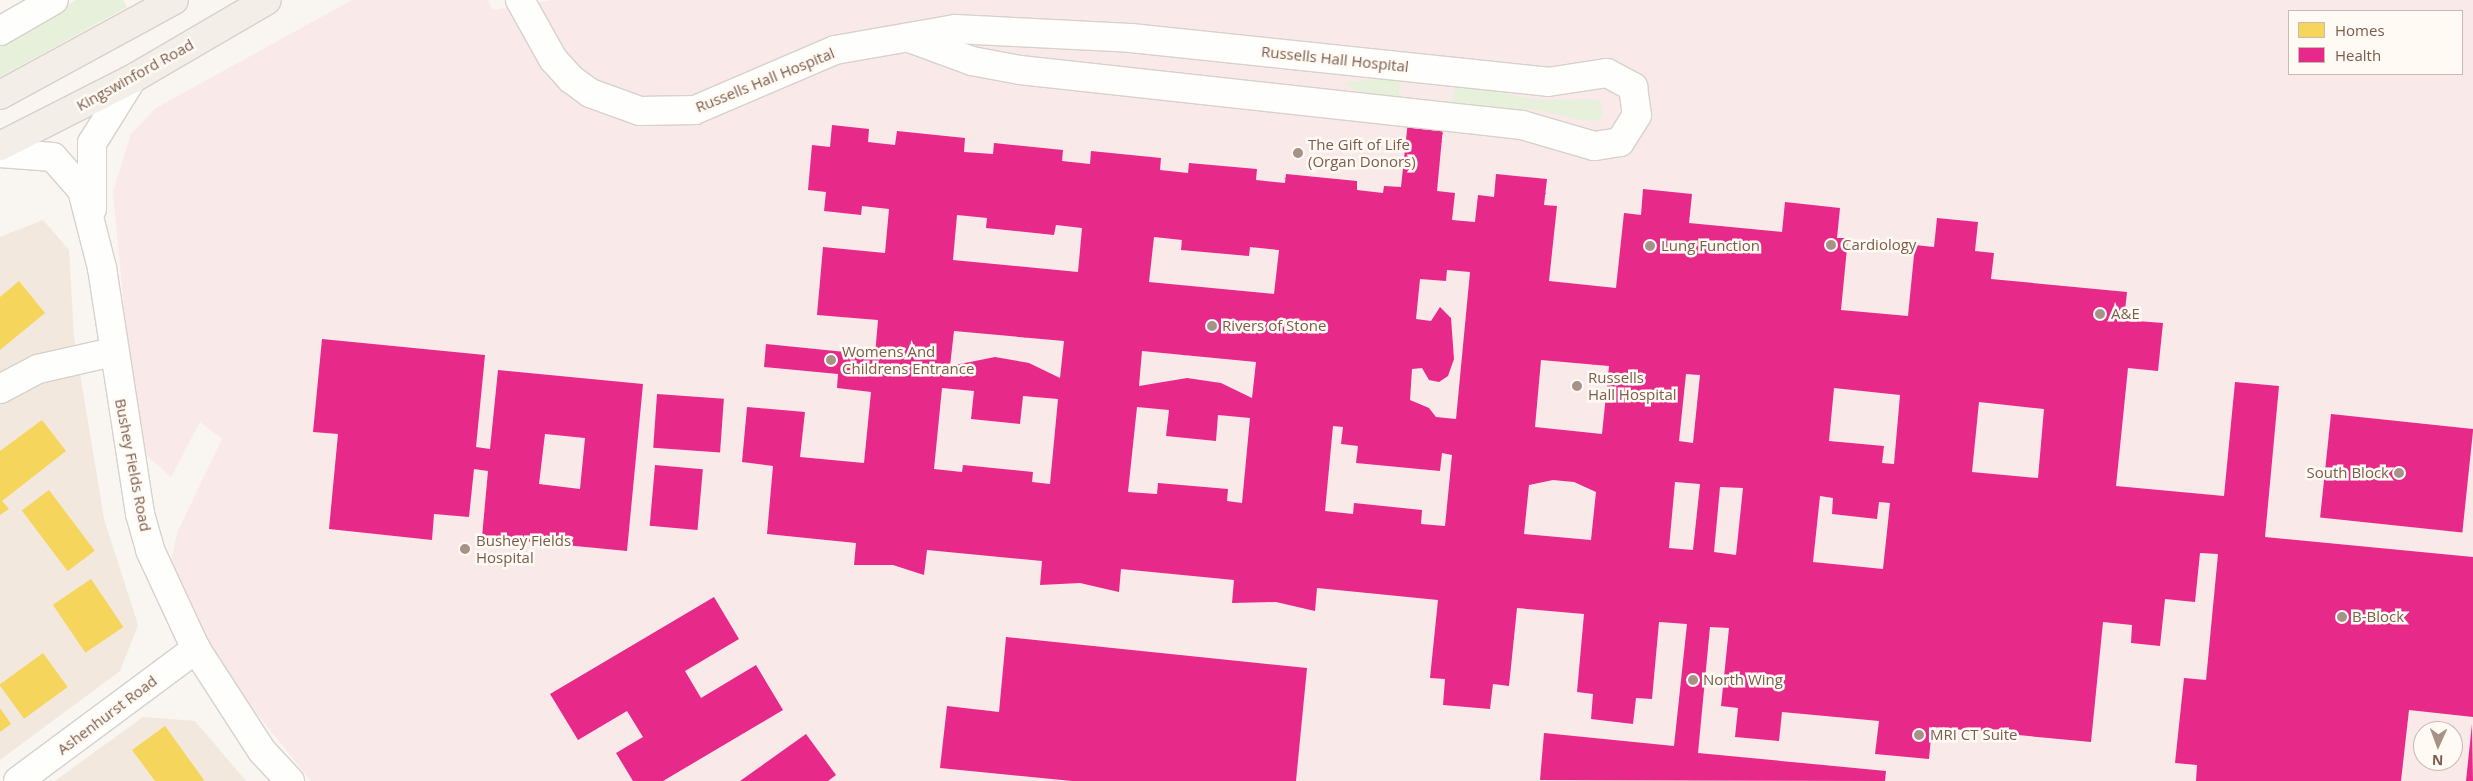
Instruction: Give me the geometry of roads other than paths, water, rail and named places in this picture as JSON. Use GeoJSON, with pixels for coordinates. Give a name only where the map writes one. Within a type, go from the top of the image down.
{"type":"FeatureCollection","features":[{"type":"Feature","properties":{"kind":"main road"},"geometry":{"type":"LineString","coordinates":[[0,95],[174,0]]}},
{"type":"Feature","properties":{"kind":"main road","name":"Kingswinford Road"},"geometry":{"type":"LineString","coordinates":[[0,146],[132,79],[268,0]]}},
{"type":"Feature","properties":{"kind":"street"},"geometry":{"type":"LineString","coordinates":[[0,31],[54,0]]}},
{"type":"Feature","properties":{"kind":"street","name":"Russells Hall Hospital"},"geometry":{"type":"LineString","coordinates":[[520,0],[536,12],[553,59],[590,93],[640,111],[666,113],[721,101],[787,68],[835,50],[912,40],[955,29],[1047,32],[1548,82],[1608,73],[1633,87],[1637,115],[1620,142],[1594,146],[1522,125],[1020,70],[972,61],[912,40]]}},
{"type":"Feature","properties":{"kind":"street","name":"Bushey Fields Road"},"geometry":{"type":"LineString","coordinates":[[91,230],[92,143],[102,120],[132,79]]}},
{"type":"Feature","properties":{"kind":"street","name":"Bushey Fields Road"},"geometry":{"type":"LineString","coordinates":[[0,153],[53,157],[82,190],[102,268],[112,352],[140,514],[150,550],[196,649],[262,751],[290,781]]}},
{"type":"Feature","properties":{"kind":"street"},"geometry":{"type":"LineString","coordinates":[[0,389],[38,370],[112,352]]}},
{"type":"Feature","properties":{"kind":"street","name":"Ashenhurst Road"},"geometry":{"type":"LineString","coordinates":[[18,781],[196,649]]}},
{"type":"Feature","properties":{"kind":"place","name":"The Gift of Life (Organ Donors)"},"geometry":{"type":"Point","coordinates":[1298,153]}},
{"type":"Feature","properties":{"kind":"place","name":"Cardiology"},"geometry":{"type":"Point","coordinates":[1831,245]}},
{"type":"Feature","properties":{"kind":"place","name":"Lung Function"},"geometry":{"type":"Point","coordinates":[1650,246]}},
{"type":"Feature","properties":{"kind":"place","name":"A&E"},"geometry":{"type":"Point","coordinates":[2100,314]}},
{"type":"Feature","properties":{"kind":"place","name":"Rivers of Stone"},"geometry":{"type":"Point","coordinates":[1212,326]}},
{"type":"Feature","properties":{"kind":"place","name":"Womens And Childrens Entrance"},"geometry":{"type":"Point","coordinates":[831,360]}},
{"type":"Feature","properties":{"kind":"place","name":"Russells Hall Hospital"},"geometry":{"type":"Point","coordinates":[1577,386]}},
{"type":"Feature","properties":{"kind":"place","name":"South Block"},"geometry":{"type":"Point","coordinates":[2399,473]}},
{"type":"Feature","properties":{"kind":"place","name":"Bushey Fields Hospital"},"geometry":{"type":"Point","coordinates":[465,549]}},
{"type":"Feature","properties":{"kind":"place","name":"B-Block"},"geometry":{"type":"Point","coordinates":[2342,617]}},
{"type":"Feature","properties":{"kind":"place","name":"North Wing"},"geometry":{"type":"Point","coordinates":[1693,680]}},
{"type":"Feature","properties":{"kind":"place","name":"MRI CT Suite"},"geometry":{"type":"Point","coordinates":[1919,735]}}]}
